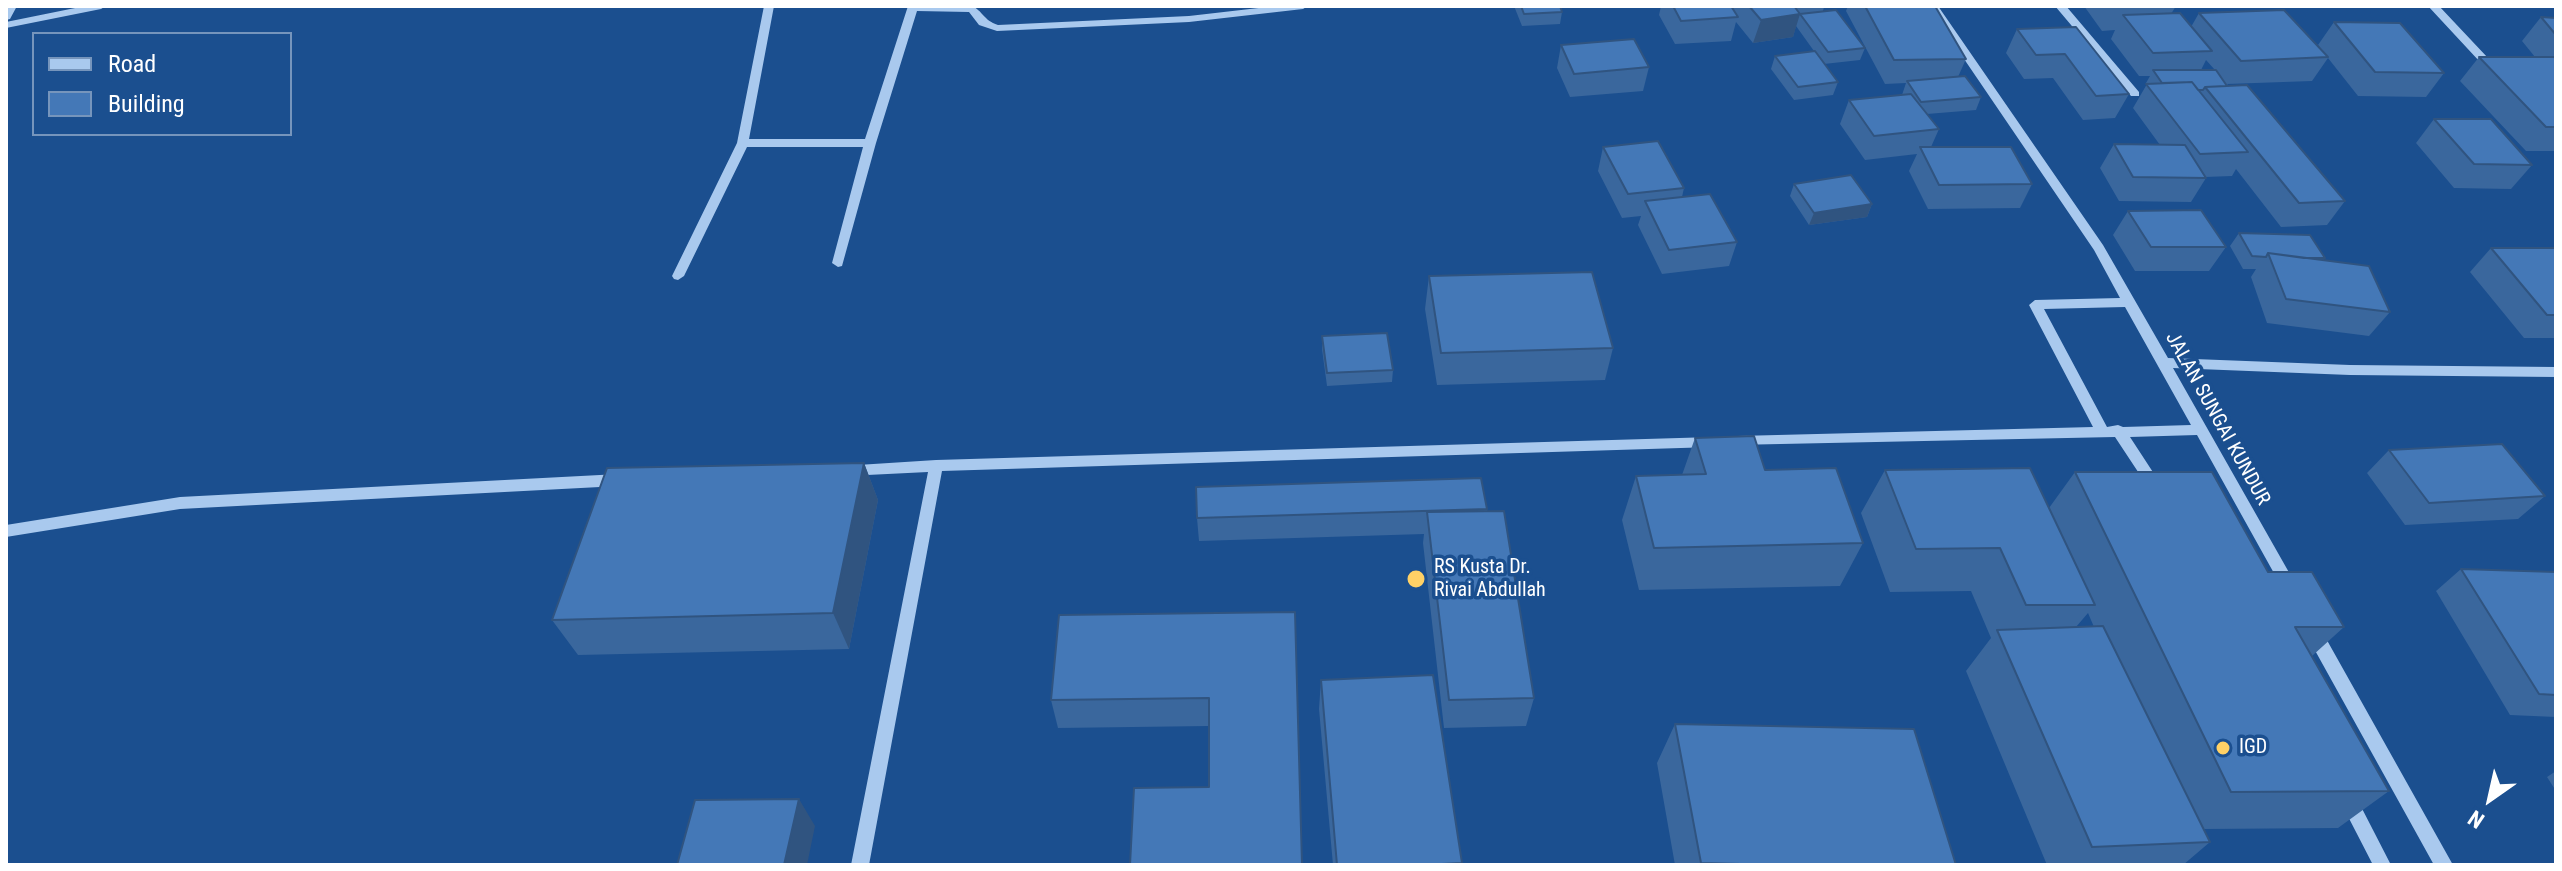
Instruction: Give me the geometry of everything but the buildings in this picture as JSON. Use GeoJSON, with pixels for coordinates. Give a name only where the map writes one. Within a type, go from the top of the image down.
{"type":"FeatureCollection","features":[{"type":"Feature","properties":{"kind":"street"},"geometry":{"type":"LineString","coordinates":[[6,17],[12,6]]}},
{"type":"Feature","properties":{"kind":"street"},"geometry":{"type":"LineString","coordinates":[[6,25],[101,6]]}},
{"type":"Feature","properties":{"kind":"street"},"geometry":{"type":"LineString","coordinates":[[678,276],[743,143],[769,6]]}},
{"type":"Feature","properties":{"kind":"street"},"geometry":{"type":"LineString","coordinates":[[838,263],[870,143],[913,7],[972,9],[983,23],[997,28],[1189,19],[1303,6]]}},
{"type":"Feature","properties":{"kind":"street","name":"JALAN SUNGAI KUNDUR"},"geometry":{"type":"LineString","coordinates":[[1933,6],[2099,248],[2301,608]]}},
{"type":"Feature","properties":{"kind":"street"},"geometry":{"type":"LineString","coordinates":[[2060,6],[2135,94]]}},
{"type":"Feature","properties":{"kind":"street"},"geometry":{"type":"LineString","coordinates":[[2433,6],[2484,60]]}},
{"type":"Feature","properties":{"kind":"street"},"geometry":{"type":"LineString","coordinates":[[743,143],[870,143]]}},
{"type":"Feature","properties":{"kind":"street"},"geometry":{"type":"LineString","coordinates":[[2129,302],[2035,305],[2110,431],[2151,484],[2171,499]]}},
{"type":"Feature","properties":{"kind":"street"},"geometry":{"type":"LineString","coordinates":[[2162,363],[2350,370],[2556,372]]}},
{"type":"Feature","properties":{"kind":"street"},"geometry":{"type":"LineString","coordinates":[[825,471],[2201,430]]}},
{"type":"Feature","properties":{"kind":"street"},"geometry":{"type":"LineString","coordinates":[[860,865],[936,466]]}},
{"type":"Feature","properties":{"kind":"street"},"geometry":{"type":"LineString","coordinates":[[6,531],[180,503],[634,479]]}},
{"type":"Feature","properties":{"kind":"street"},"geometry":{"type":"LineString","coordinates":[[2308,622],[2370,745],[2444,865]]}},
{"type":"Feature","properties":{"kind":"street"},"geometry":{"type":"LineString","coordinates":[[2340,784],[2382,865]]}},
{"type":"Feature","properties":{"kind":"place","name":"RS Kusta Dr. Rivai Abdullah"},"geometry":{"type":"Point","coordinates":[1416,579]}},
{"type":"Feature","properties":{"kind":"place","name":"IGD"},"geometry":{"type":"Point","coordinates":[2223,748]}}]}
